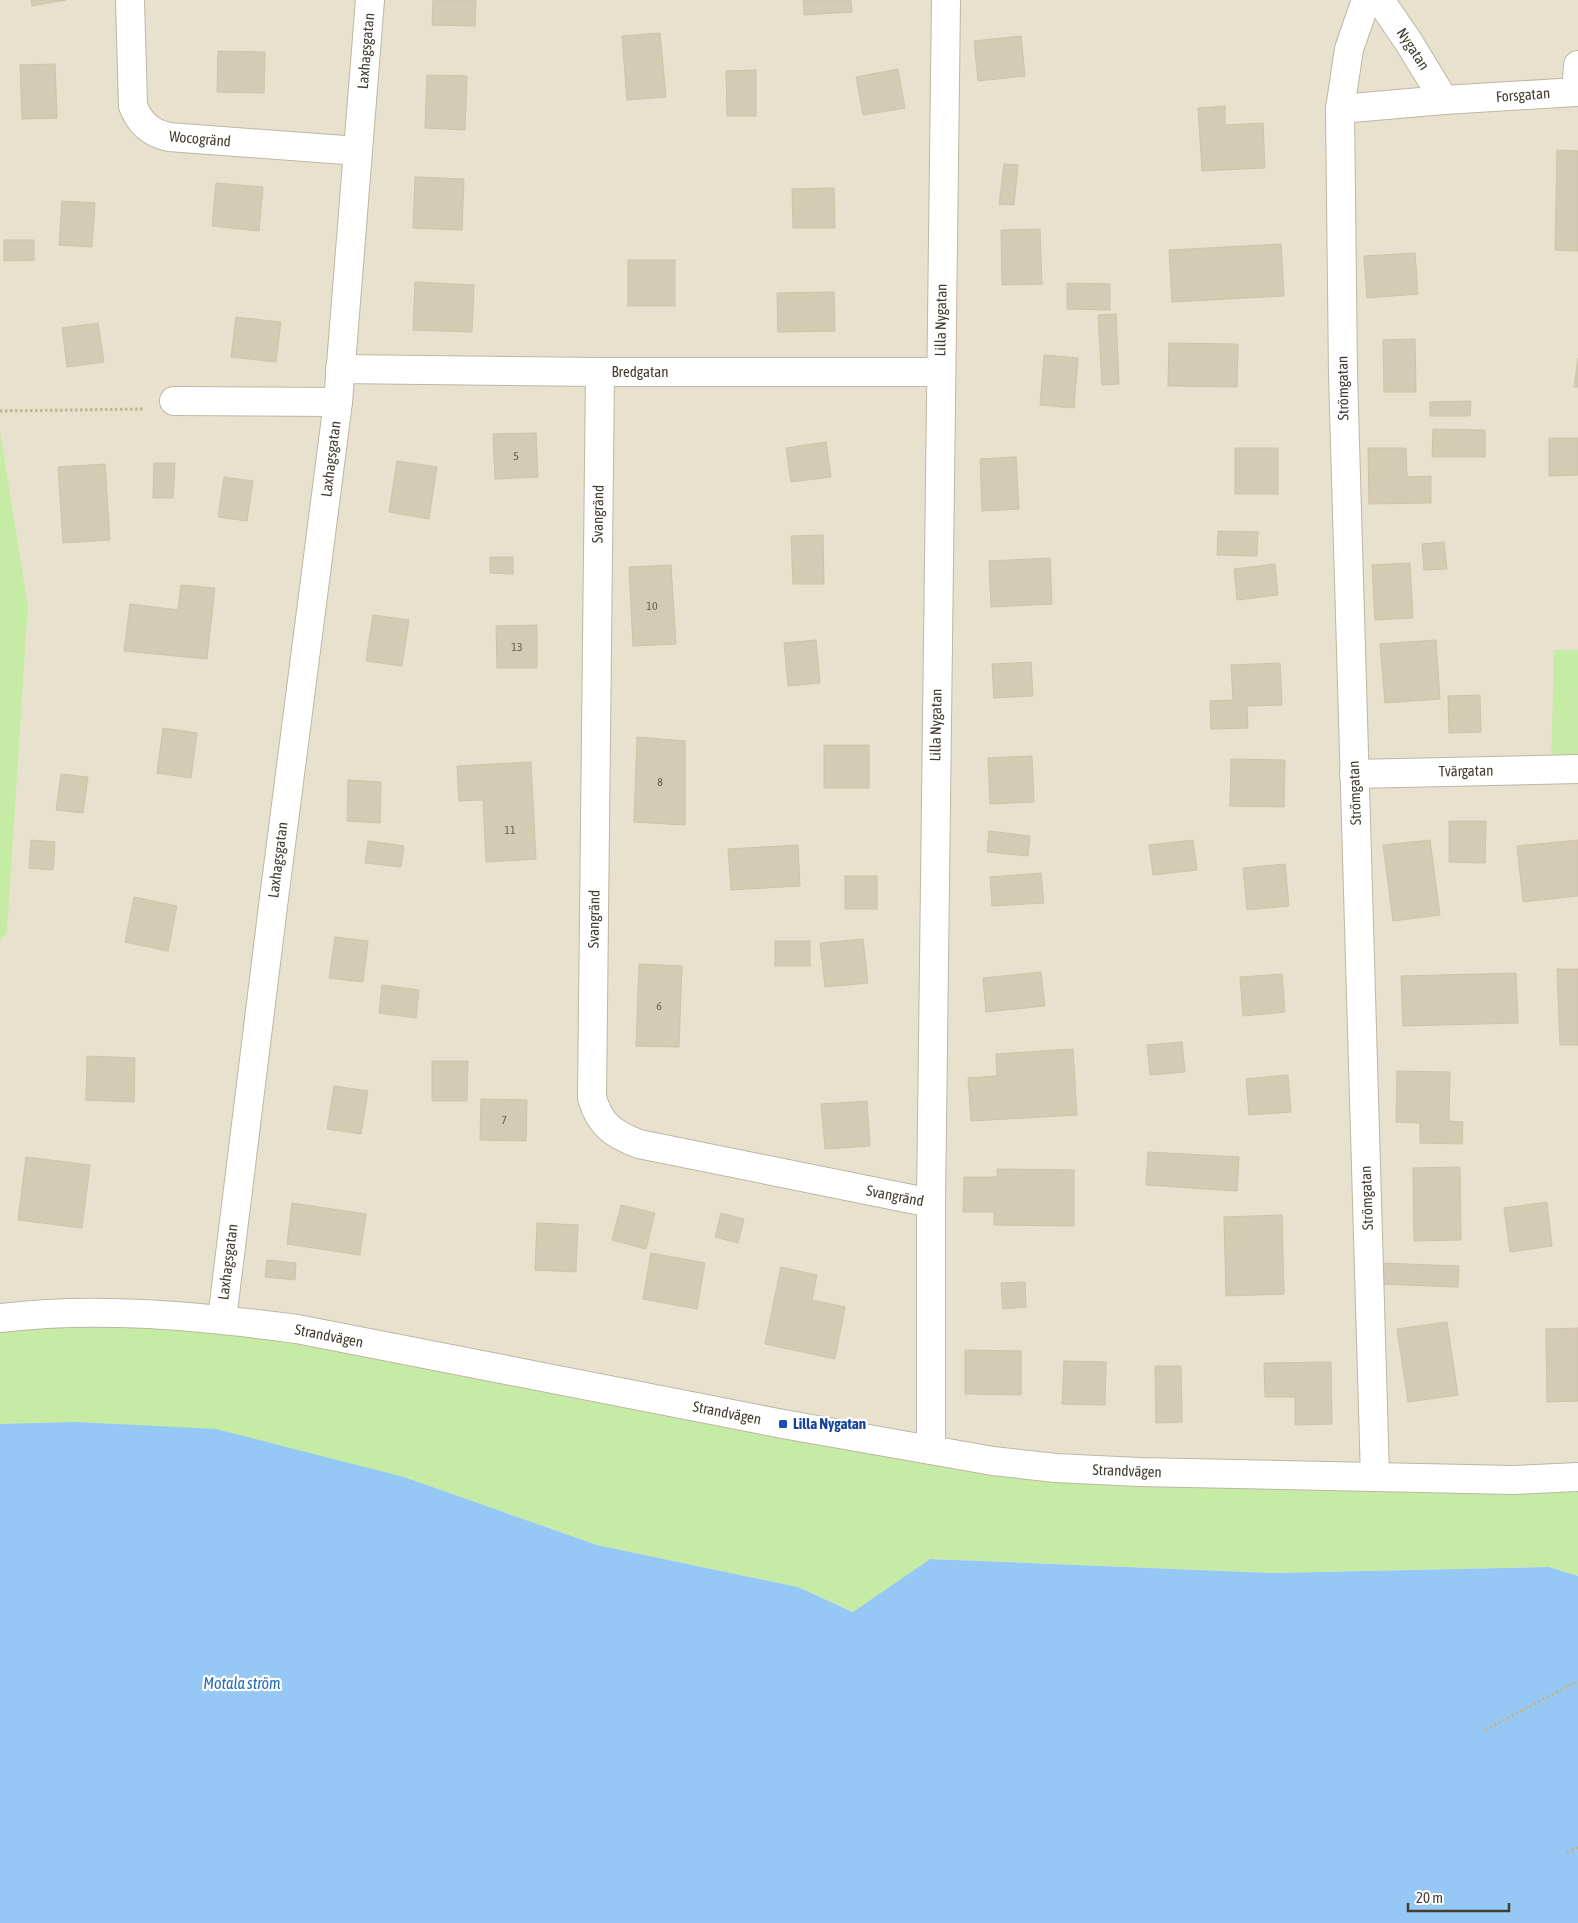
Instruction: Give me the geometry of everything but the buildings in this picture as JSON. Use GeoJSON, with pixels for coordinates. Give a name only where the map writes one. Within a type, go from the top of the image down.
{"type":"FeatureCollection","features":[{"type":"Feature","properties":{"kind":"street","name":"Wocogränd"},"geometry":{"type":"LineString","coordinates":[[130,0],[133,106],[138,118],[147,128],[158,135],[169,137],[358,151]]}},
{"type":"Feature","properties":{"kind":"street","name":"Laxhagsgatan"},"geometry":{"type":"LineString","coordinates":[[222,1319],[261,994],[338,402],[370,0]]}},
{"type":"Feature","properties":{"kind":"street","name":"Lilla Nygatan"},"geometry":{"type":"LineString","coordinates":[[931,1450],[931,1204],[946,0]]}},
{"type":"Feature","properties":{"kind":"street","name":"Strömgatan"},"geometry":{"type":"LineString","coordinates":[[1366,0],[1348,49],[1340,109],[1343,374],[1376,1477]]}},
{"type":"Feature","properties":{"kind":"street","name":"Nygatan"},"geometry":{"type":"LineString","coordinates":[[1380,0],[1444,100]]}},
{"type":"Feature","properties":{"kind":"street","name":"Forsgatan"},"geometry":{"type":"LineString","coordinates":[[1444,100],[1576,92],[1578,65]]}},
{"type":"Feature","properties":{"kind":"street"},"geometry":{"type":"LineString","coordinates":[[1340,109],[1444,100]]}},
{"type":"Feature","properties":{"kind":"street","name":"Bredgatan"},"geometry":{"type":"LineString","coordinates":[[340,369],[600,372],[940,372]]}},
{"type":"Feature","properties":{"kind":"street","name":"Svangränd"},"geometry":{"type":"LineString","coordinates":[[600,372],[592,1098],[598,1116],[618,1134],[639,1144],[931,1204]]}},
{"type":"Feature","properties":{"kind":"street","name":"Laxhagsgatan"},"geometry":{"type":"LineString","coordinates":[[174,401],[338,402]]}},
{"type":"Feature","properties":{"kind":"street","name":"Tvärgatan"},"geometry":{"type":"LineString","coordinates":[[1354,774],[1578,769]]}},
{"type":"Feature","properties":{"kind":"street","name":"Strandvägen"},"geometry":{"type":"LineString","coordinates":[[0,1318],[64,1313],[115,1312],[222,1319],[297,1329],[783,1424],[993,1461],[1056,1468],[1139,1472],[1513,1480],[1578,1477]]}},
{"type":"Feature","properties":{"kind":"path"},"geometry":{"type":"LineString","coordinates":[[0,411],[159,409],[174,401]]}},
{"type":"Feature","properties":{"kind":"path"},"geometry":{"type":"LineString","coordinates":[[1484,1730],[1578,1681]]}},
{"type":"Feature","properties":{"kind":"path"},"geometry":{"type":"LineString","coordinates":[[1567,1853],[1578,1847]]}},
{"type":"Feature","properties":{"kind":"shaded area"},"geometry":{"type":"Polygon","coordinates":[[[0,0],[1578,0],[1578,1481],[1133,1483],[0,1322],[0,940],[7,932],[28,606],[0,430],[0,0]]]}},
{"type":"Feature","properties":{"kind":"green space"},"geometry":{"type":"Polygon","coordinates":[[[0,430],[28,606],[7,933],[0,940],[0,430]]]}},
{"type":"Feature","properties":{"kind":"green space"},"geometry":{"type":"Polygon","coordinates":[[[1554,650],[1578,650],[1578,771],[1551,772],[1554,650]]]}},
{"type":"Feature","properties":{"kind":"green space"},"geometry":{"type":"Polygon","coordinates":[[[222,1318],[914,1454],[1578,1481],[1578,1576],[1549,1567],[1275,1573],[930,1559],[854,1612],[798,1587],[597,1545],[404,1477],[0,1424],[0,1322],[222,1318]]]}},
{"type":"Feature","properties":{"kind":"water","name":"Motala ström"},"geometry":{"type":"Polygon","coordinates":[[[76,1422],[216,1429],[404,1477],[597,1545],[798,1587],[853,1612],[930,1559],[1275,1573],[1549,1567],[1578,1576],[1578,1923],[0,1923],[0,1424],[76,1422]]]}},
{"type":"Feature","properties":{"kind":"place","name":"Lilla Nygatan"},"geometry":{"type":"Point","coordinates":[783,1424]}}]}
